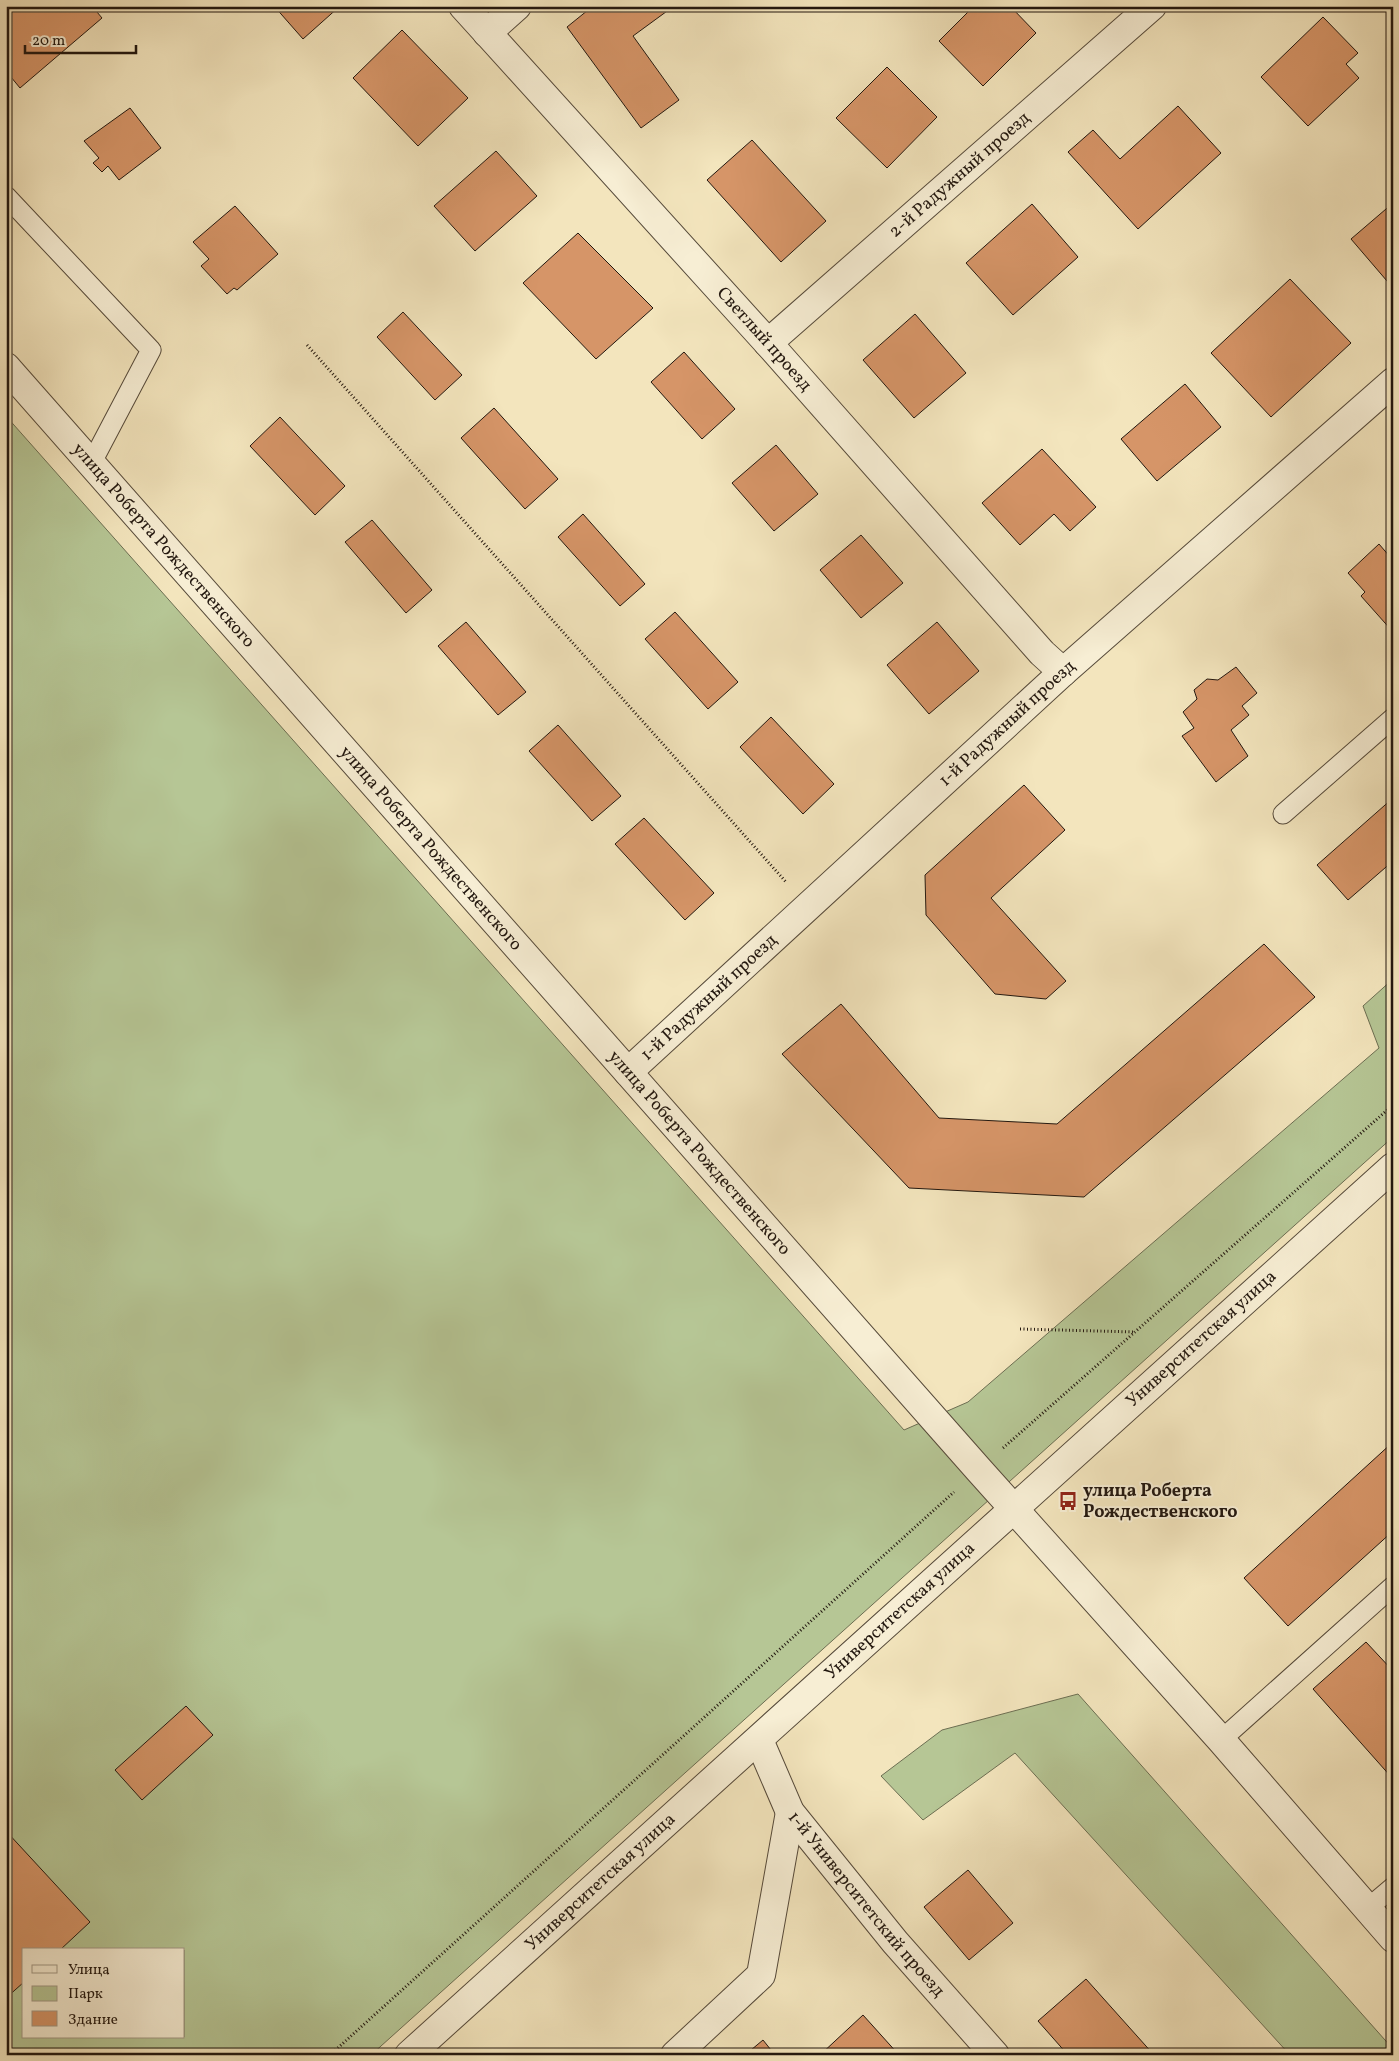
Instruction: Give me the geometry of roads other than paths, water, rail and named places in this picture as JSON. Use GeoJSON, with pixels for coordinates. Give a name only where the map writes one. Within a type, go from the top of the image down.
{"type":"FeatureCollection","features":[{"type":"Feature","properties":{"kind":"street","name":"Светлый проезд"},"geometry":{"type":"LineString","coordinates":[[463,6],[768,343],[1042,653],[1063,672]]}},
{"type":"Feature","properties":{"kind":"street"},"geometry":{"type":"LineString","coordinates":[[487,33],[517,6]]}},
{"type":"Feature","properties":{"kind":"street","name":"2-й Радужный проезд"},"geometry":{"type":"LineString","coordinates":[[768,343],[1152,6]]}},
{"type":"Feature","properties":{"kind":"street","name":"улица Роберта Рождественского"},"geometry":{"type":"LineString","coordinates":[[6,367],[1012,1508],[1221,1740],[1393,1938]]}},
{"type":"Feature","properties":{"kind":"street","name":"1-й Радужный проезд"},"geometry":{"type":"LineString","coordinates":[[628,1072],[1063,672],[1393,382]]}},
{"type":"Feature","properties":{"kind":"street","name":"Университетская улица"},"geometry":{"type":"LineString","coordinates":[[409,2055],[759,1740],[1012,1508],[1393,1166]]}},
{"type":"Feature","properties":{"kind":"street","name":"1-й Университетский проезд"},"geometry":{"type":"LineString","coordinates":[[759,1740],[790,1812],[895,1942],[995,2055]]}},
{"type":"Feature","properties":{"kind":"street"},"geometry":{"type":"LineString","coordinates":[[675,2055],[761,1975],[790,1812]]}},
{"type":"Feature","properties":{"kind":"lane"},"geometry":{"type":"LineString","coordinates":[[6,196],[151,350],[91,464]]}},
{"type":"Feature","properties":{"kind":"lane"},"geometry":{"type":"LineString","coordinates":[[1283,814],[1393,718]]}},
{"type":"Feature","properties":{"kind":"lane"},"geometry":{"type":"LineString","coordinates":[[1221,1740],[1393,1586]]}},
{"type":"Feature","properties":{"kind":"lane"},"geometry":{"type":"LineString","coordinates":[[1367,1908],[1393,1887]]}},
{"type":"Feature","properties":{"kind":"place","name":"улица Роберта Рождественского"},"geometry":{"type":"Point","coordinates":[1068,1501]}}]}
